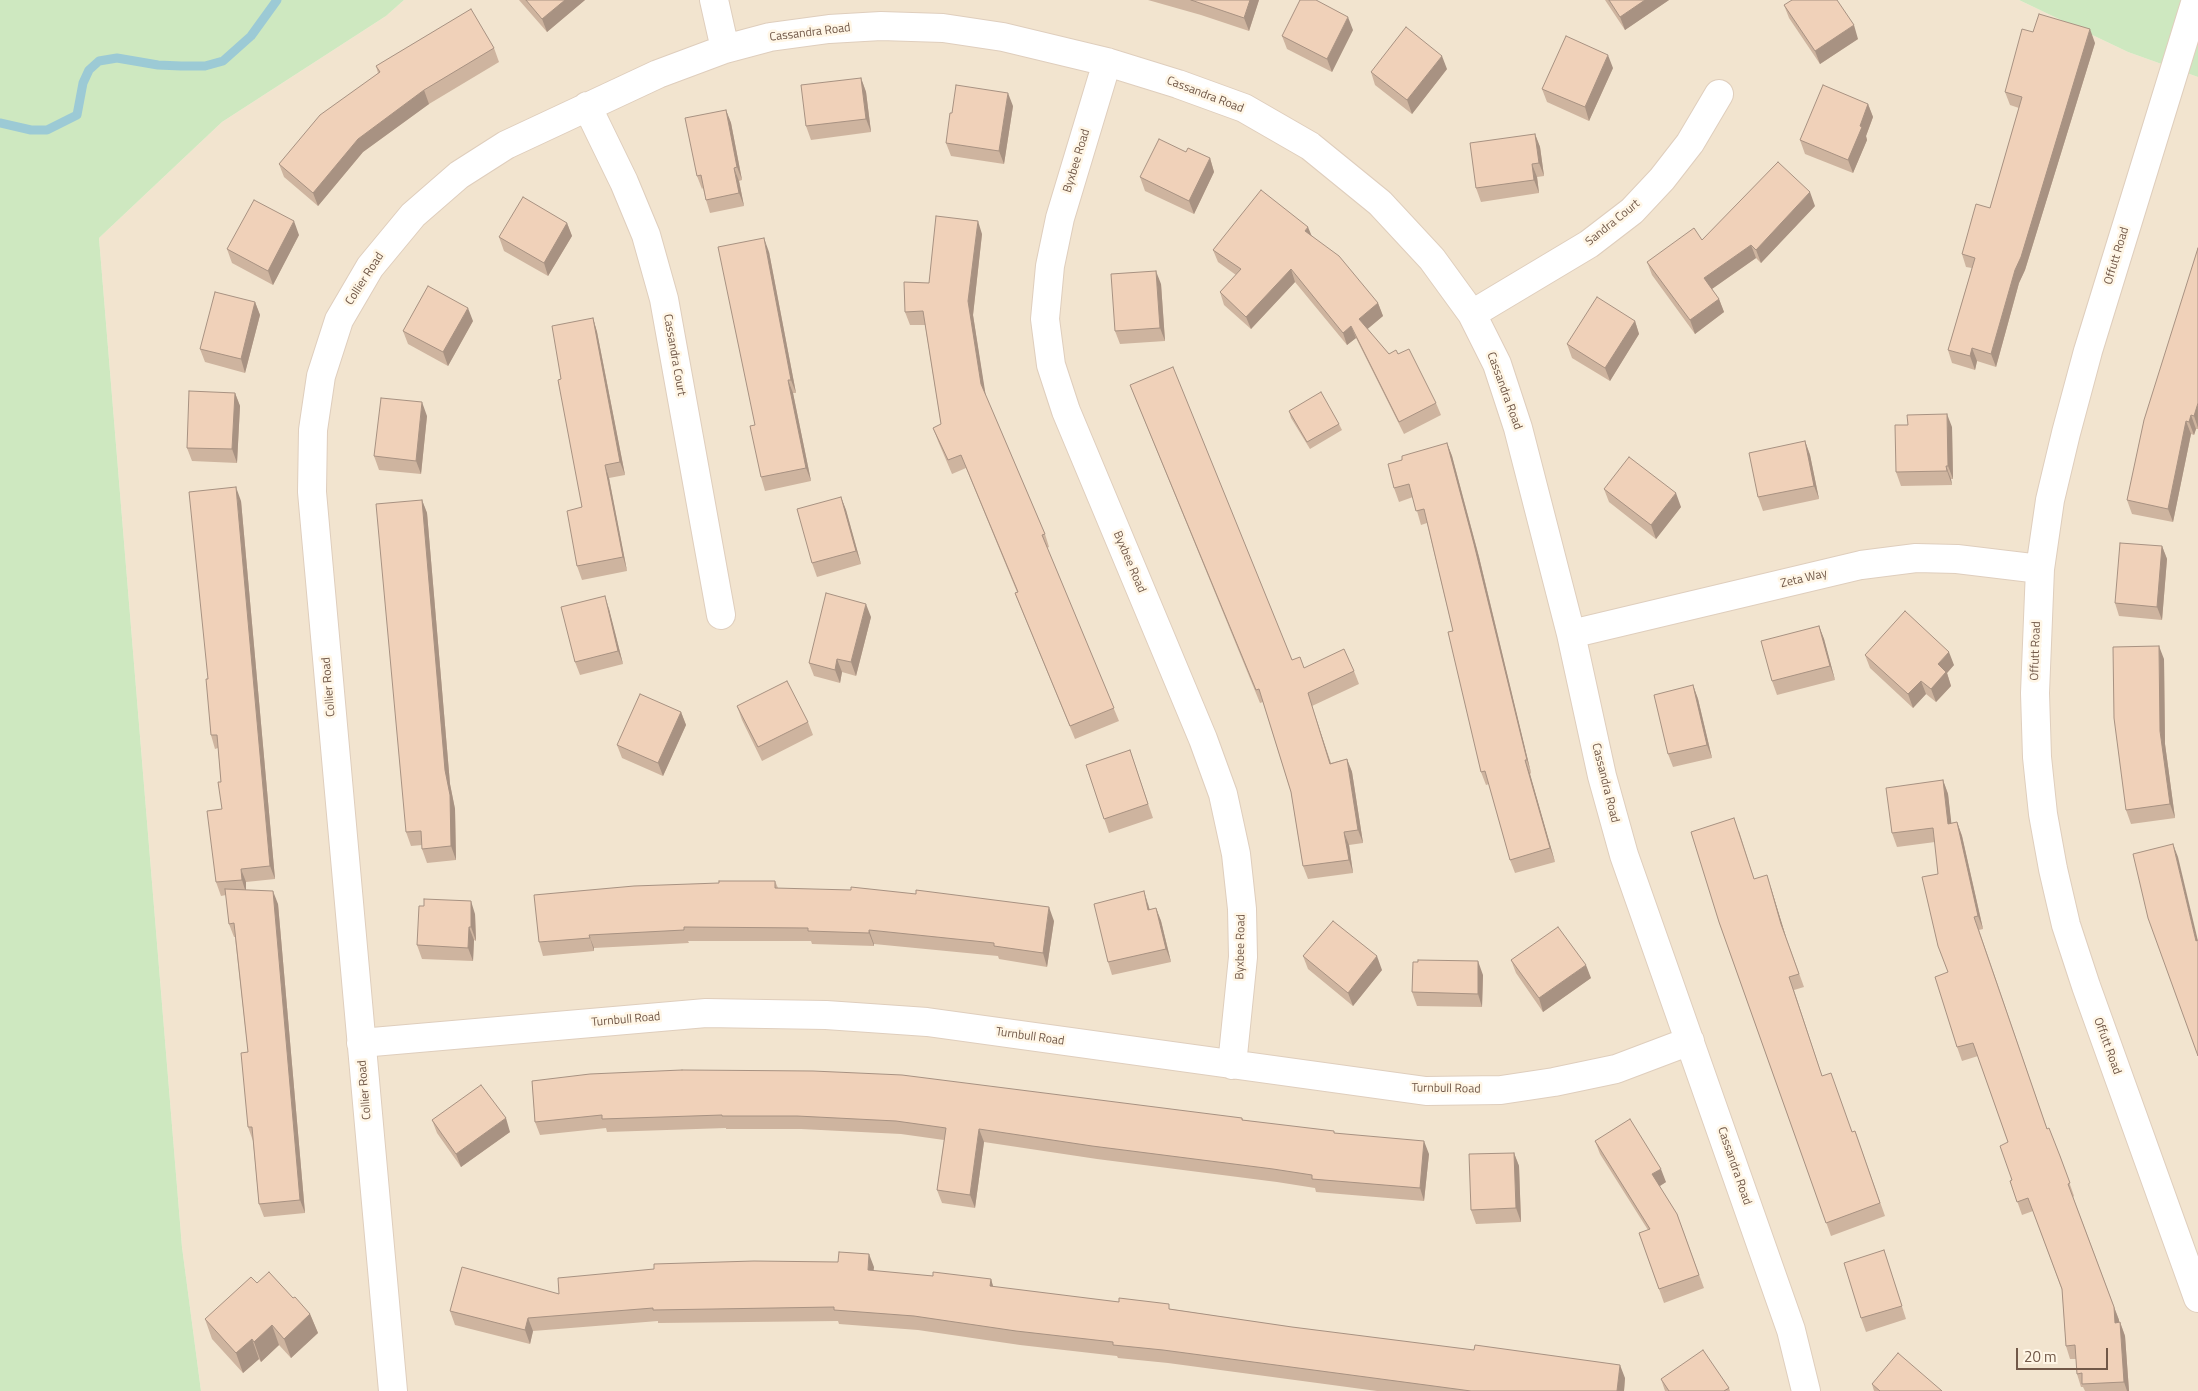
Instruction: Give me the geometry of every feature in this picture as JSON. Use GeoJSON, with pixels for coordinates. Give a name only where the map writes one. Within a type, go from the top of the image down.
{"type":"FeatureCollection","features":[{"type":"Feature","properties":{"kind":"street"},"geometry":{"type":"LineString","coordinates":[[714,0],[725,49]]}},
{"type":"Feature","properties":{"kind":"street","name":"Offutt Road"},"geometry":{"type":"LineString","coordinates":[[2196,0],[2088,351],[2050,500],[2040,570],[2035,693],[2037,757],[2043,814],[2052,869],[2066,925],[2198,1298]]}},
{"type":"Feature","properties":{"kind":"street","name":"Cassandra Road"},"geometry":{"type":"LineString","coordinates":[[587,106],[658,74],[725,49],[770,37],[829,29],[881,26],[943,28],[1003,37],[1107,62],[1178,84],[1244,108],[1310,146],[1380,203],[1432,259],[1472,314],[1497,364],[1518,428],[1571,634],[1602,776],[1624,855],[1791,1330],[1806,1391]]}},
{"type":"Feature","properties":{"kind":"street","name":"Byxbee Road"},"geometry":{"type":"LineString","coordinates":[[1107,62],[1060,218],[1050,266],[1045,319],[1046,328],[1051,366],[1066,411],[1203,739],[1223,794],[1236,854],[1242,909],[1243,957],[1232,1064]]}},
{"type":"Feature","properties":{"kind":"street","name":"Sandra Court"},"geometry":{"type":"LineString","coordinates":[[1472,314],[1589,244],[1632,211],[1662,179],[1690,143],[1719,94]]}},
{"type":"Feature","properties":{"kind":"street","name":"Cassandra Court"},"geometry":{"type":"LineString","coordinates":[[587,106],[624,182],[646,235],[664,299],[721,615]]}},
{"type":"Feature","properties":{"kind":"street","name":"Collier Road"},"geometry":{"type":"LineString","coordinates":[[394,1391],[312,492],[313,430],[321,376],[339,320],[370,267],[413,215],[459,175],[506,145],[587,106]]}},
{"type":"Feature","properties":{"kind":"street","name":"Zeta Way"},"geometry":{"type":"LineString","coordinates":[[1571,634],[1861,565],[1916,558],[1957,559],[2040,570]]}},
{"type":"Feature","properties":{"kind":"street","name":"Turnbull Road"},"geometry":{"type":"LineString","coordinates":[[361,1043],[706,1013],[826,1015],[927,1022],[1426,1091],[1501,1090],[1554,1082],[1616,1069],[1690,1041]]}},
{"type":"Feature","properties":{"kind":"shaded area"},"geometry":{"type":"Polygon","coordinates":[[[404,0],[2019,0],[2128,52],[2198,77],[2198,1391],[201,1391],[182,1247],[99,238],[222,122],[386,16],[404,0]]]}},
{"type":"Feature","properties":{"kind":"green space"},"geometry":{"type":"Polygon","coordinates":[[[0,0],[404,0],[386,16],[222,122],[99,238],[182,1247],[201,1391],[0,1391],[0,0]]]}},
{"type":"Feature","properties":{"kind":"green space"},"geometry":{"type":"Polygon","coordinates":[[[2019,0],[2198,0],[2198,77],[2128,52],[2019,0]]]}},
{"type":"Feature","properties":{"kind":"building"},"geometry":{"type":"Polygon","coordinates":[[[526,0],[565,0],[542,19],[526,0]]]}},
{"type":"Feature","properties":{"kind":"building"},"geometry":{"type":"Polygon","coordinates":[[[1191,0],[1250,0],[1244,18],[1191,0]]]}},
{"type":"Feature","properties":{"kind":"building"},"geometry":{"type":"Polygon","coordinates":[[[1300,0],[1316,0],[1348,17],[1327,59],[1282,36],[1300,0]]]}},
{"type":"Feature","properties":{"kind":"building"},"geometry":{"type":"Polygon","coordinates":[[[1609,0],[1645,0],[1620,17],[1609,0]]]}},
{"type":"Feature","properties":{"kind":"building"},"geometry":{"type":"Polygon","coordinates":[[[1792,0],[1837,0],[1854,25],[1815,51],[1784,5],[1792,0]]]}},
{"type":"Feature","properties":{"kind":"building"},"geometry":{"type":"Polygon","coordinates":[[[471,9],[494,48],[424,90],[358,139],[313,193],[279,164],[320,115],[380,72],[376,66],[471,9]]]}},
{"type":"Feature","properties":{"kind":"building"},"geometry":{"type":"Polygon","coordinates":[[[2039,14],[2090,29],[2021,257],[2015,270],[1991,354],[1972,348],[1970,356],[1948,350],[1975,258],[1962,254],[1976,204],[1990,208],[2022,97],[2005,92],[2022,29],[2033,32],[2039,14]]]}},
{"type":"Feature","properties":{"kind":"building"},"geometry":{"type":"Polygon","coordinates":[[[1406,27],[1442,56],[1407,100],[1371,72],[1406,27]]]}},
{"type":"Feature","properties":{"kind":"building"},"geometry":{"type":"Polygon","coordinates":[[[1566,36],[1608,55],[1585,107],[1542,89],[1566,36]]]}},
{"type":"Feature","properties":{"kind":"building"},"geometry":{"type":"Polygon","coordinates":[[[861,78],[866,119],[806,126],[801,85],[861,78]]]}},
{"type":"Feature","properties":{"kind":"building"},"geometry":{"type":"Polygon","coordinates":[[[956,85],[1008,93],[999,151],[946,143],[956,85]]]}},
{"type":"Feature","properties":{"kind":"building"},"geometry":{"type":"Polygon","coordinates":[[[1823,85],[1868,104],[1860,126],[1862,127],[1848,160],[1800,140],[1823,85]]]}},
{"type":"Feature","properties":{"kind":"building"},"geometry":{"type":"Polygon","coordinates":[[[726,110],[737,167],[734,168],[739,193],[706,200],[701,175],[697,176],[685,118],[726,110]]]}},
{"type":"Feature","properties":{"kind":"building"},"geometry":{"type":"Polygon","coordinates":[[[1535,134],[1539,163],[1532,164],[1534,180],[1476,188],[1470,143],[1535,134]]]}},
{"type":"Feature","properties":{"kind":"building"},"geometry":{"type":"Polygon","coordinates":[[[1159,139],[1186,152],[1188,148],[1210,158],[1189,201],[1140,177],[1159,139]]]}},
{"type":"Feature","properties":{"kind":"building"},"geometry":{"type":"Polygon","coordinates":[[[1778,162],[1810,192],[1756,250],[1751,245],[1704,278],[1719,299],[1690,320],[1647,262],[1694,228],[1702,240],[1778,162]]]}},
{"type":"Feature","properties":{"kind":"building"},"geometry":{"type":"Polygon","coordinates":[[[1261,190],[1308,227],[1305,231],[1339,256],[1378,303],[1359,319],[1389,354],[1396,350],[1398,354],[1409,349],[1436,403],[1399,422],[1351,326],[1343,333],[1291,269],[1246,317],[1220,292],[1241,269],[1213,250],[1261,190]]]}},
{"type":"Feature","properties":{"kind":"building"},"geometry":{"type":"Polygon","coordinates":[[[523,197],[567,223],[544,263],[499,237],[523,197]]]}},
{"type":"Feature","properties":{"kind":"building"},"geometry":{"type":"Polygon","coordinates":[[[254,200],[294,221],[268,271],[227,249],[254,200]]]}},
{"type":"Feature","properties":{"kind":"building"},"geometry":{"type":"Polygon","coordinates":[[[936,216],[978,221],[968,301],[981,384],[1045,534],[1042,535],[1114,708],[1070,726],[1015,593],[1018,592],[961,455],[948,460],[933,428],[941,424],[923,311],[905,312],[904,282],[929,283],[936,216]]]}},
{"type":"Feature","properties":{"kind":"building"},"geometry":{"type":"Polygon","coordinates":[[[764,238],[791,380],[788,380],[806,468],[761,477],[750,426],[755,425],[718,247],[764,238]]]}},
{"type":"Feature","properties":{"kind":"building"},"geometry":{"type":"Polygon","coordinates":[[[2198,248],[2198,403],[2194,416],[2191,415],[2189,422],[2186,421],[2168,509],[2127,500],[2144,420],[2198,248]]]}},
{"type":"Feature","properties":{"kind":"building"},"geometry":{"type":"Polygon","coordinates":[[[1156,271],[1160,328],[1115,331],[1111,274],[1156,271]]]}},
{"type":"Feature","properties":{"kind":"building"},"geometry":{"type":"Polygon","coordinates":[[[428,286],[468,308],[443,352],[403,331],[428,286]]]}},
{"type":"Feature","properties":{"kind":"building"},"geometry":{"type":"Polygon","coordinates":[[[215,292],[255,302],[241,359],[200,349],[215,292]]]}},
{"type":"Feature","properties":{"kind":"building"},"geometry":{"type":"Polygon","coordinates":[[[1597,297],[1635,321],[1605,368],[1567,344],[1597,297]]]}},
{"type":"Feature","properties":{"kind":"building"},"geometry":{"type":"Polygon","coordinates":[[[593,318],[620,462],[605,465],[623,557],[577,566],[567,511],[582,507],[558,380],[561,379],[552,326],[593,318]]]}},
{"type":"Feature","properties":{"kind":"building"},"geometry":{"type":"Polygon","coordinates":[[[1173,367],[1292,660],[1300,657],[1304,668],[1344,649],[1354,671],[1308,693],[1330,764],[1347,759],[1358,830],[1344,832],[1349,860],[1303,866],[1291,792],[1259,689],[1256,690],[1130,385],[1173,367]]]}},
{"type":"Feature","properties":{"kind":"building"},"geometry":{"type":"Polygon","coordinates":[[[189,391],[235,393],[232,449],[187,448],[189,391]]]}},
{"type":"Feature","properties":{"kind":"building"},"geometry":{"type":"Polygon","coordinates":[[[1321,392],[1339,424],[1307,442],[1289,411],[1321,392]]]}},
{"type":"Feature","properties":{"kind":"building"},"geometry":{"type":"Polygon","coordinates":[[[381,398],[422,402],[416,461],[374,456],[381,398]]]}},
{"type":"Feature","properties":{"kind":"building"},"geometry":{"type":"Polygon","coordinates":[[[1947,414],[1947,471],[1896,472],[1895,425],[1908,425],[1907,415],[1947,414]]]}},
{"type":"Feature","properties":{"kind":"building"},"geometry":{"type":"Polygon","coordinates":[[[1805,441],[1814,486],[1758,497],[1749,453],[1805,441]]]}},
{"type":"Feature","properties":{"kind":"building"},"geometry":{"type":"Polygon","coordinates":[[[1447,443],[1474,544],[1527,760],[1525,760],[1550,848],[1510,860],[1485,771],[1481,772],[1448,632],[1453,631],[1424,509],[1416,511],[1409,484],[1394,488],[1388,464],[1402,460],[1402,456],[1447,443]]]}},
{"type":"Feature","properties":{"kind":"building"},"geometry":{"type":"Polygon","coordinates":[[[1629,457],[1676,493],[1651,525],[1604,489],[1629,457]]]}},
{"type":"Feature","properties":{"kind":"building"},"geometry":{"type":"Polygon","coordinates":[[[236,487],[270,866],[241,869],[242,880],[216,882],[207,811],[222,809],[218,782],[221,782],[217,735],[211,735],[206,679],[208,679],[189,492],[236,487]]]}},
{"type":"Feature","properties":{"kind":"building"},"geometry":{"type":"Polygon","coordinates":[[[841,497],[856,551],[812,563],[797,509],[841,497]]]}},
{"type":"Feature","properties":{"kind":"building"},"geometry":{"type":"Polygon","coordinates":[[[422,500],[445,770],[450,795],[451,846],[422,849],[421,831],[406,832],[376,504],[422,500]]]}},
{"type":"Feature","properties":{"kind":"building"},"geometry":{"type":"Polygon","coordinates":[[[2120,543],[2162,546],[2157,607],[2115,603],[2120,543]]]}},
{"type":"Feature","properties":{"kind":"building"},"geometry":{"type":"Polygon","coordinates":[[[826,593],[866,604],[851,662],[837,659],[835,670],[809,663],[826,593]]]}},
{"type":"Feature","properties":{"kind":"building"},"geometry":{"type":"Polygon","coordinates":[[[605,596],[618,651],[575,662],[561,607],[605,596]]]}},
{"type":"Feature","properties":{"kind":"building"},"geometry":{"type":"Polygon","coordinates":[[[1905,611],[1949,652],[1938,664],[1946,672],[1931,689],[1921,681],[1908,694],[1865,655],[1905,611]]]}},
{"type":"Feature","properties":{"kind":"building"},"geometry":{"type":"Polygon","coordinates":[[[1819,626],[1830,666],[1772,681],[1761,641],[1819,626]]]}},
{"type":"Feature","properties":{"kind":"building"},"geometry":{"type":"Polygon","coordinates":[[[2159,646],[2160,731],[2170,804],[2126,810],[2114,718],[2113,647],[2159,646]]]}},
{"type":"Feature","properties":{"kind":"building"},"geometry":{"type":"Polygon","coordinates":[[[787,681],[808,722],[758,747],[737,706],[787,681]]]}},
{"type":"Feature","properties":{"kind":"building"},"geometry":{"type":"Polygon","coordinates":[[[1693,685],[1707,745],[1668,754],[1654,695],[1693,685]]]}},
{"type":"Feature","properties":{"kind":"building"},"geometry":{"type":"Polygon","coordinates":[[[640,694],[681,712],[658,763],[617,745],[640,694]]]}},
{"type":"Feature","properties":{"kind":"building"},"geometry":{"type":"Polygon","coordinates":[[[1130,750],[1148,804],[1104,819],[1086,765],[1130,750]]]}},
{"type":"Feature","properties":{"kind":"building"},"geometry":{"type":"Polygon","coordinates":[[[1943,780],[1948,824],[1957,822],[1978,916],[1974,917],[2047,1129],[2049,1128],[2060,1156],[2070,1183],[2068,1184],[2114,1307],[2115,1323],[2120,1322],[2124,1382],[2082,1384],[2082,1373],[2077,1374],[2075,1345],[2066,1346],[2062,1289],[2028,1198],[2017,1202],[2010,1181],[2012,1180],[2000,1146],[2008,1142],[1973,1043],[1957,1047],[1935,977],[1948,972],[1938,946],[1922,877],[1938,874],[1933,828],[1892,833],[1886,788],[1943,780]]]}},
{"type":"Feature","properties":{"kind":"building"},"geometry":{"type":"Polygon","coordinates":[[[1734,818],[1754,879],[1767,875],[1781,924],[1799,974],[1789,977],[1822,1076],[1831,1073],[1852,1132],[1855,1131],[1880,1203],[1826,1223],[1719,922],[1691,832],[1734,818]]]}},
{"type":"Feature","properties":{"kind":"building"},"geometry":{"type":"Polygon","coordinates":[[[2173,844],[2196,941],[2198,940],[2198,1056],[2148,918],[2133,854],[2173,844]]]}},
{"type":"Feature","properties":{"kind":"building"},"geometry":{"type":"Polygon","coordinates":[[[719,881],[775,881],[775,888],[851,890],[851,887],[916,894],[916,890],[1049,907],[1043,953],[994,946],[994,943],[869,930],[869,933],[808,931],[808,928],[684,927],[684,930],[589,935],[590,938],[539,942],[534,895],[634,886],[719,883],[719,881]]]}},
{"type":"Feature","properties":{"kind":"building"},"geometry":{"type":"Polygon","coordinates":[[[225,889],[273,891],[300,1200],[259,1204],[252,1127],[248,1127],[241,1053],[248,1052],[234,923],[229,924],[225,889]]]}},
{"type":"Feature","properties":{"kind":"building"},"geometry":{"type":"Polygon","coordinates":[[[1144,891],[1148,910],[1156,908],[1166,949],[1108,962],[1094,904],[1144,891]]]}},
{"type":"Feature","properties":{"kind":"building"},"geometry":{"type":"Polygon","coordinates":[[[424,899],[471,901],[471,927],[469,927],[468,948],[417,945],[419,906],[424,906],[424,899]]]}},
{"type":"Feature","properties":{"kind":"building"},"geometry":{"type":"Polygon","coordinates":[[[1333,921],[1377,956],[1348,993],[1303,956],[1333,921]]]}},
{"type":"Feature","properties":{"kind":"building"},"geometry":{"type":"Polygon","coordinates":[[[1558,927],[1586,965],[1539,998],[1511,960],[1558,927]]]}},
{"type":"Feature","properties":{"kind":"building"},"geometry":{"type":"Polygon","coordinates":[[[1418,960],[1478,961],[1478,994],[1412,992],[1413,962],[1418,962],[1418,960]]]}},
{"type":"Feature","properties":{"kind":"building"},"geometry":{"type":"Polygon","coordinates":[[[682,1070],[813,1071],[902,1075],[1242,1118],[1242,1120],[1334,1131],[1334,1133],[1424,1141],[1420,1188],[1312,1179],[1312,1175],[1273,1169],[1092,1146],[979,1129],[970,1195],[937,1190],[946,1128],[896,1121],[797,1116],[722,1115],[602,1119],[602,1115],[535,1122],[532,1081],[590,1074],[682,1070]]]}},
{"type":"Feature","properties":{"kind":"building"},"geometry":{"type":"Polygon","coordinates":[[[481,1085],[506,1118],[456,1154],[432,1120],[481,1085]]]}},
{"type":"Feature","properties":{"kind":"building"},"geometry":{"type":"Polygon","coordinates":[[[1630,1119],[1661,1169],[1652,1174],[1677,1214],[1699,1275],[1659,1289],[1639,1233],[1650,1229],[1595,1141],[1630,1119]]]}},
{"type":"Feature","properties":{"kind":"building"},"geometry":{"type":"Polygon","coordinates":[[[1514,1153],[1516,1208],[1471,1210],[1469,1154],[1514,1153]]]}},
{"type":"Feature","properties":{"kind":"building"},"geometry":{"type":"Polygon","coordinates":[[[1884,1250],[1902,1306],[1861,1318],[1844,1263],[1884,1250]]]}},
{"type":"Feature","properties":{"kind":"building"},"geometry":{"type":"Polygon","coordinates":[[[839,1252],[869,1254],[868,1270],[933,1276],[933,1272],[991,1279],[990,1286],[1119,1302],[1119,1298],[1169,1304],[1169,1309],[1292,1327],[1474,1350],[1475,1345],[1620,1365],[1617,1391],[1471,1391],[1113,1345],[1113,1342],[1016,1331],[914,1316],[834,1310],[834,1307],[653,1310],[653,1308],[528,1318],[525,1330],[450,1311],[462,1267],[559,1294],[558,1278],[654,1269],[654,1264],[754,1261],[838,1262],[839,1252]]]}},
{"type":"Feature","properties":{"kind":"building"},"geometry":{"type":"Polygon","coordinates":[[[269,1272],[310,1314],[284,1339],[272,1325],[254,1342],[252,1339],[236,1353],[205,1319],[251,1277],[257,1283],[269,1272]]]}},
{"type":"Feature","properties":{"kind":"building"},"geometry":{"type":"Polygon","coordinates":[[[1703,1350],[1729,1388],[1724,1391],[1669,1391],[1661,1379],[1703,1350]]]}},
{"type":"Feature","properties":{"kind":"building"},"geometry":{"type":"Polygon","coordinates":[[[1898,1353],[1942,1391],[1880,1391],[1872,1384],[1898,1353]]]}},
{"type":"Feature","properties":{"kind":"waterway"},"geometry":{"type":"LineString","coordinates":[[0,123],[31,130],[47,130],[77,115],[83,83],[89,70],[99,61],[117,58],[158,65],[181,66],[205,66],[223,61],[251,36],[277,0]]}}]}
